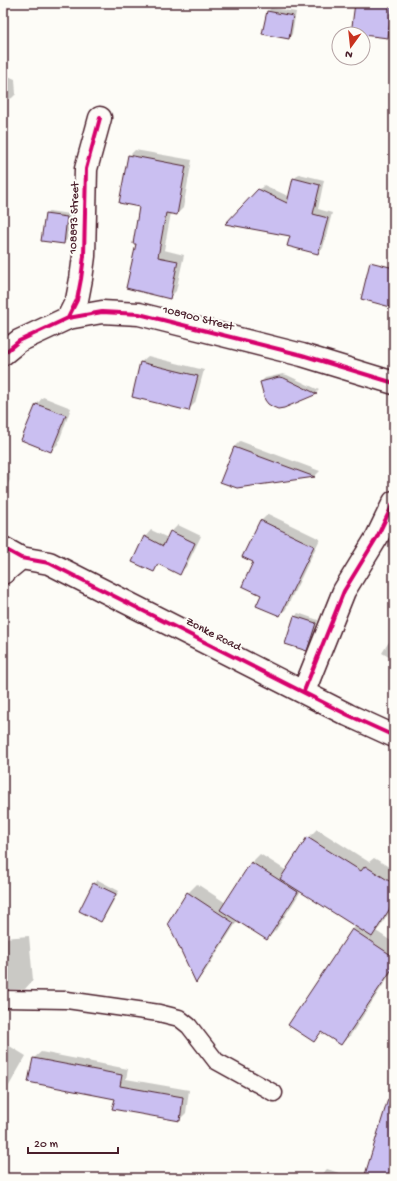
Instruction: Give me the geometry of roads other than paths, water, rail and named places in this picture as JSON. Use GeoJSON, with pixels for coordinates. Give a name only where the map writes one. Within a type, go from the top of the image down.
{"type":"FeatureCollection","features":[{"type":"Feature","properties":{"kind":"street","name":"108893 Street"},"geometry":{"type":"LineString","coordinates":[[68,318],[77,300],[81,279],[84,256],[86,169],[100,118]]}},
{"type":"Feature","properties":{"kind":"street","name":"108900 Street"},"geometry":{"type":"LineString","coordinates":[[3,354],[19,341],[68,318],[102,312],[139,314],[302,355],[394,383]]}},
{"type":"Feature","properties":{"kind":"street"},"geometry":{"type":"LineString","coordinates":[[304,691],[344,591],[377,537],[394,502]]}},
{"type":"Feature","properties":{"kind":"street","name":"Zonke Road"},"geometry":{"type":"LineString","coordinates":[[3,573],[12,553],[49,563],[304,691],[348,715],[394,736]]}},
{"type":"Feature","properties":{"kind":"lane"},"geometry":{"type":"LineString","coordinates":[[3,999],[67,1000],[159,1013],[179,1018],[189,1026],[216,1061],[274,1093]]}}]}
